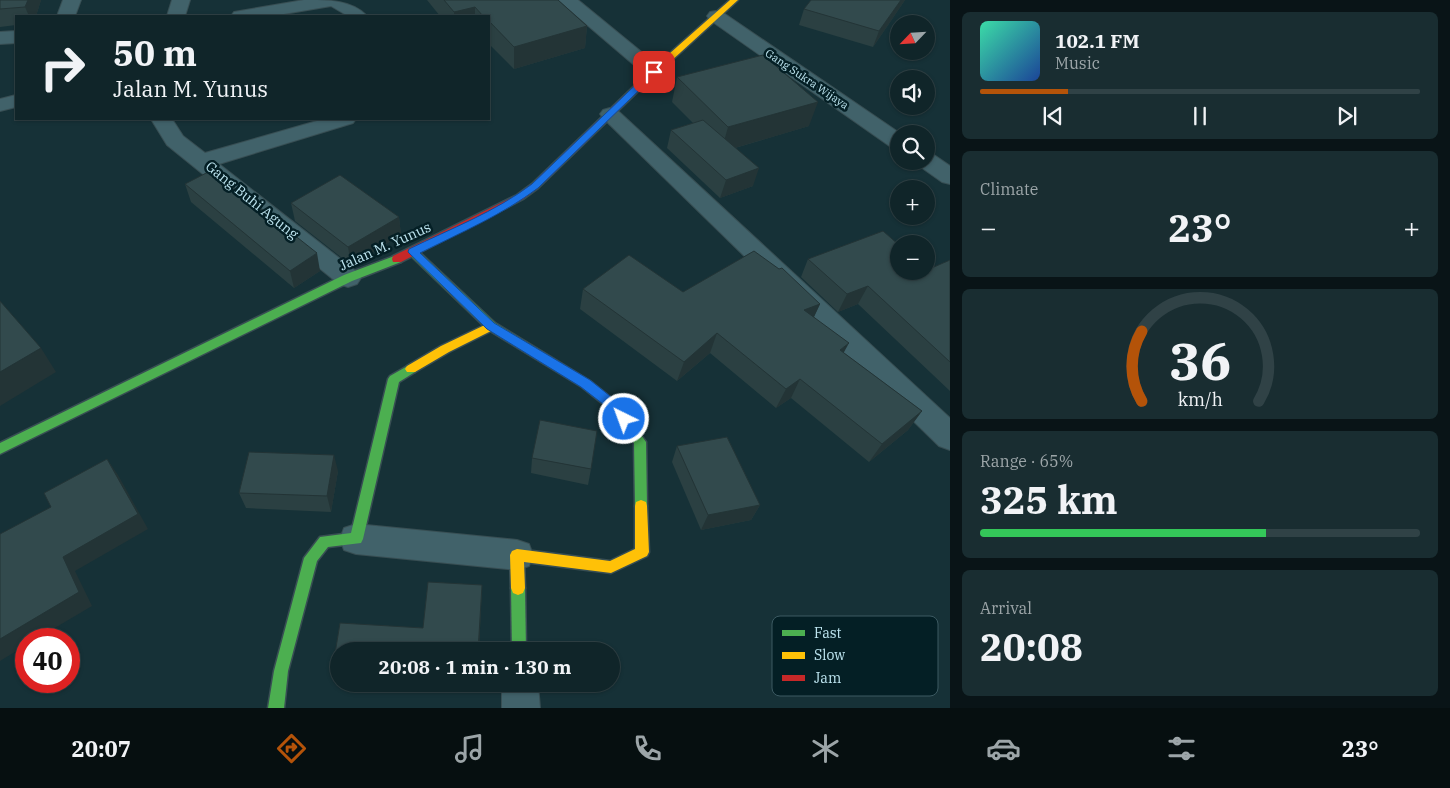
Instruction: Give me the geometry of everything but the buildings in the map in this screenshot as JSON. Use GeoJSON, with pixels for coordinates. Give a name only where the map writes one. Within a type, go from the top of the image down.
{"type":"FeatureCollection","features":[{"type":"Feature","properties":{"kind":"street"},"geometry":{"type":"LineString","coordinates":[[66,15],[72,0]]}},
{"type":"Feature","properties":{"kind":"street"},"geometry":{"type":"LineString","coordinates":[[176,15],[181,0]]}},
{"type":"Feature","properties":{"kind":"street"},"geometry":{"type":"LineString","coordinates":[[246,15],[331,0],[351,8],[357,15]]}},
{"type":"Feature","properties":{"kind":"street"},"geometry":{"type":"LineString","coordinates":[[567,0],[654,72]]}},
{"type":"Feature","properties":{"kind":"street","name":"Jalan M. Yunus"},"geometry":{"type":"LineString","coordinates":[[0,449],[348,278],[413,252],[520,197],[535,186],[654,72],[734,0]]}},
{"type":"Feature","properties":{"kind":"street","name":"Gang Sukra Wijaya"},"geometry":{"type":"LineString","coordinates":[[716,16],[890,136]]}},
{"type":"Feature","properties":{"kind":"street"},"geometry":{"type":"LineString","coordinates":[[0,38],[15,37]]}},
{"type":"Feature","properties":{"kind":"street"},"geometry":{"type":"LineString","coordinates":[[0,105],[15,102]]}},
{"type":"Feature","properties":{"kind":"street"},"geometry":{"type":"LineString","coordinates":[[610,114],[950,437]]}},
{"type":"Feature","properties":{"kind":"street","name":"Gang Buhi Agung"},"geometry":{"type":"LineString","coordinates":[[163,120],[174,140],[203,161],[348,278]]}},
{"type":"Feature","properties":{"kind":"street"},"geometry":{"type":"LineString","coordinates":[[203,161],[343,120]]}},
{"type":"Feature","properties":{"kind":"street"},"geometry":{"type":"LineString","coordinates":[[935,166],[950,177]]}},
{"type":"Feature","properties":{"kind":"street"},"geometry":{"type":"LineString","coordinates":[[276,708],[281,671],[311,558],[325,541],[356,538],[611,567],[642,552],[640,442],[616,408],[586,384],[490,326],[413,252]]}},
{"type":"Feature","properties":{"kind":"street"},"geometry":{"type":"LineString","coordinates":[[356,538],[394,378],[490,326]]}},
{"type":"Feature","properties":{"kind":"street"},"geometry":{"type":"LineString","coordinates":[[517,555],[519,642]]}},
{"type":"Feature","properties":{"kind":"street"},"geometry":{"type":"LineString","coordinates":[[520,692],[521,708]]}},
{"type":"Feature","properties":{"kind":"traffic: fast"},"geometry":{"type":"LineString","coordinates":[[413,252],[491,326],[586,384],[616,408],[640,442],[641,506]]}},
{"type":"Feature","properties":{"kind":"traffic: fast"},"geometry":{"type":"LineString","coordinates":[[0,449],[348,278],[397,259]]}},
{"type":"Feature","properties":{"kind":"traffic: fast"},"geometry":{"type":"LineString","coordinates":[[276,708],[281,671],[311,558],[325,541],[356,539],[394,379],[411,369]]}},
{"type":"Feature","properties":{"kind":"traffic: fast"},"geometry":{"type":"LineString","coordinates":[[518,588],[519,642]]}},
{"type":"Feature","properties":{"kind":"traffic: slow"},"geometry":{"type":"LineString","coordinates":[[655,71],[734,0]]}},
{"type":"Feature","properties":{"kind":"traffic: slow"},"geometry":{"type":"LineString","coordinates":[[411,369],[445,349],[491,326]]}},
{"type":"Feature","properties":{"kind":"traffic: slow"},"geometry":{"type":"LineString","coordinates":[[518,588],[517,555],[611,567],[642,552],[641,506]]}},
{"type":"Feature","properties":{"kind":"traffic: jam"},"geometry":{"type":"LineString","coordinates":[[397,259],[520,197],[535,186],[655,71]]}},
{"type":"Feature","properties":{"kind":"route"},"geometry":{"type":"LineString","coordinates":[[624,419],[616,408],[586,384],[490,326],[413,252],[492,213],[535,186],[654,72]]}}]}
